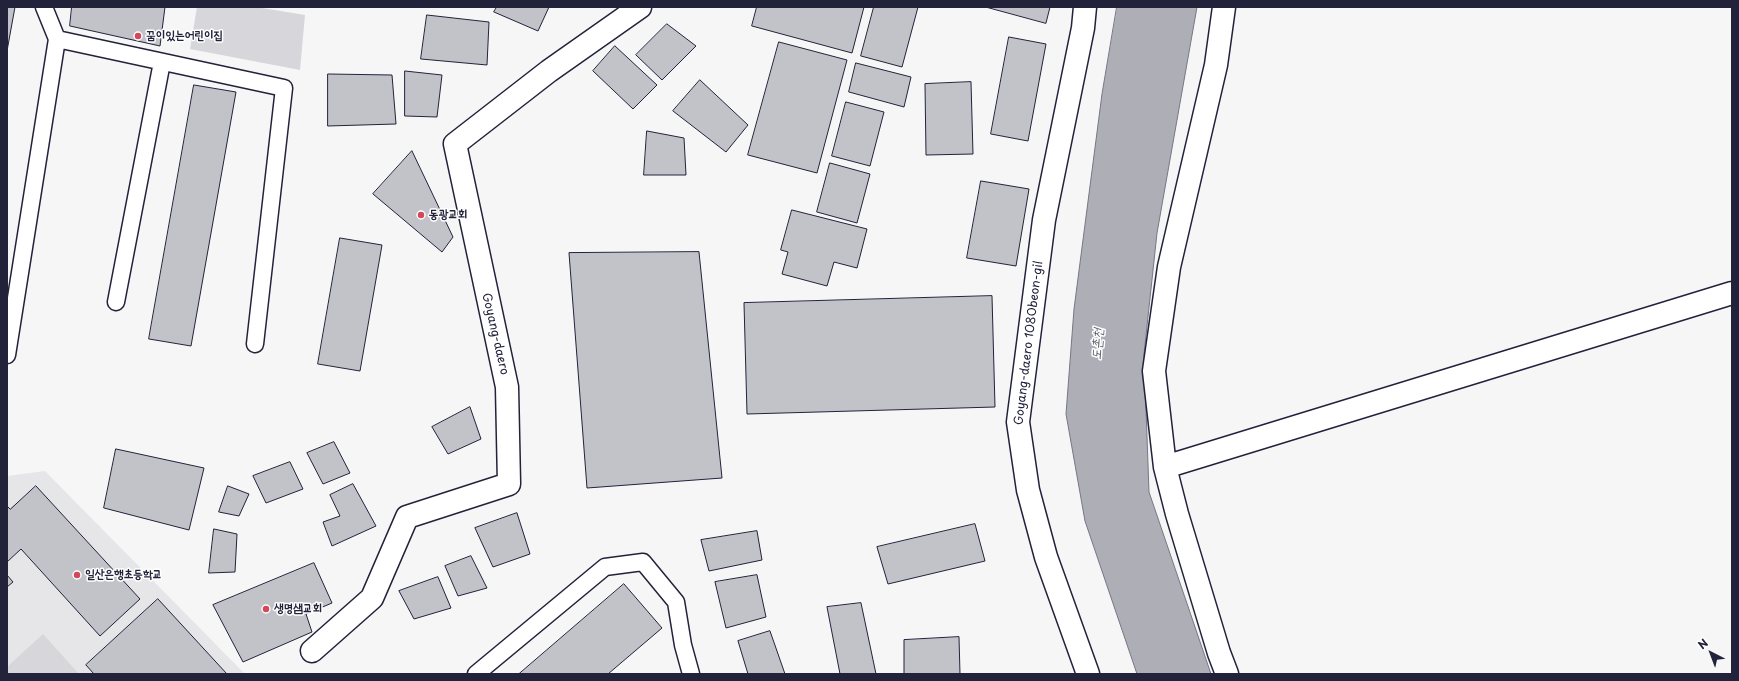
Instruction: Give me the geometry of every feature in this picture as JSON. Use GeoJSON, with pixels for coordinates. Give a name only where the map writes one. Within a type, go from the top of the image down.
{"type":"FeatureCollection","features":[{"type":"Feature","properties":{"kind":"street","name":"Goyang-daero"},"geometry":{"type":"LineString","coordinates":[[312,651],[372,598],[408,517],[509,484],[507,387],[454,144],[549,70],[640,7]]}},
{"type":"Feature","properties":{"kind":"street","name":"Goyang-daero 1080beon-gil"},"geometry":{"type":"LineString","coordinates":[[1086,7],[1044,220],[1018,422],[1028,490],[1046,557],[1088,674]]}},
{"type":"Feature","properties":{"kind":"street"},"geometry":{"type":"LineString","coordinates":[[1224,7],[1216,65],[1169,267],[1154,371],[1165,467],[1177,514],[1219,653],[1227,674]]}},
{"type":"Feature","properties":{"kind":"street"},"geometry":{"type":"LineString","coordinates":[[1165,467],[1732,293]]}},
{"type":"Feature","properties":{"kind":"lane"},"geometry":{"type":"LineString","coordinates":[[7,355],[57,40],[44,7]]}},
{"type":"Feature","properties":{"kind":"lane"},"geometry":{"type":"LineString","coordinates":[[57,40],[284,88],[255,344]]}},
{"type":"Feature","properties":{"kind":"lane"},"geometry":{"type":"LineString","coordinates":[[116,302],[162,62]]}},
{"type":"Feature","properties":{"kind":"lane"},"geometry":{"type":"LineString","coordinates":[[476,674],[605,567],[643,562],[676,602],[683,645],[691,674]]}},
{"type":"Feature","properties":{"kind":"shaded area"},"geometry":{"type":"Polygon","coordinates":[[[197,7],[256,7],[305,15],[300,70],[190,49],[197,7]]]}},
{"type":"Feature","properties":{"kind":"shaded area","name":"일산은행초등학교"},"geometry":{"type":"Polygon","coordinates":[[[45,471],[245,674],[7,674],[7,476],[45,471]]]}},
{"type":"Feature","properties":{"kind":"shaded area"},"geometry":{"type":"Polygon","coordinates":[[[43,634],[79,674],[7,674],[7,667],[43,634]]]}},
{"type":"Feature","properties":{"kind":"water","name":"도촌천"},"geometry":{"type":"Polygon","coordinates":[[[1117,7],[1197,7],[1157,233],[1144,354],[1149,492],[1211,674],[1137,674],[1085,521],[1066,414],[1074,309],[1102,94],[1117,7]]]}},
{"type":"Feature","properties":{"kind":"building"},"geometry":{"type":"Polygon","coordinates":[[[7,7],[15,7],[7,51],[7,7]]]}},
{"type":"Feature","properties":{"kind":"building","name":"꿈이있는어린이집"},"geometry":{"type":"Polygon","coordinates":[[[72,7],[165,7],[160,46],[70,26],[72,7]]]}},
{"type":"Feature","properties":{"kind":"building"},"geometry":{"type":"Polygon","coordinates":[[[497,7],[549,7],[538,31],[494,12],[497,7]]]}},
{"type":"Feature","properties":{"kind":"building"},"geometry":{"type":"Polygon","coordinates":[[[757,7],[864,7],[852,53],[752,26],[757,7]]]}},
{"type":"Feature","properties":{"kind":"building"},"geometry":{"type":"Polygon","coordinates":[[[874,7],[918,7],[902,67],[861,56],[874,7]]]}},
{"type":"Feature","properties":{"kind":"building"},"geometry":{"type":"Polygon","coordinates":[[[986,7],[1050,7],[1046,23],[986,7]]]}},
{"type":"Feature","properties":{"kind":"building"},"geometry":{"type":"Polygon","coordinates":[[[427,15],[489,22],[487,65],[421,59],[427,15]]]}},
{"type":"Feature","properties":{"kind":"building"},"geometry":{"type":"Polygon","coordinates":[[[667,24],[696,46],[662,80],[636,55],[667,24]]]}},
{"type":"Feature","properties":{"kind":"building"},"geometry":{"type":"Polygon","coordinates":[[[1009,37],[1046,44],[1028,141],[991,134],[1009,37]]]}},
{"type":"Feature","properties":{"kind":"building"},"geometry":{"type":"Polygon","coordinates":[[[779,42],[847,60],[817,173],[748,155],[779,42]]]}},
{"type":"Feature","properties":{"kind":"building"},"geometry":{"type":"Polygon","coordinates":[[[615,46],[657,85],[633,109],[593,71],[615,46]]]}},
{"type":"Feature","properties":{"kind":"building"},"geometry":{"type":"Polygon","coordinates":[[[856,63],[911,77],[904,107],[849,92],[856,63]]]}},
{"type":"Feature","properties":{"kind":"building"},"geometry":{"type":"Polygon","coordinates":[[[405,71],[442,75],[437,117],[405,116],[405,71]]]}},
{"type":"Feature","properties":{"kind":"building"},"geometry":{"type":"Polygon","coordinates":[[[328,74],[392,75],[396,124],[328,126],[328,74]]]}},
{"type":"Feature","properties":{"kind":"building"},"geometry":{"type":"Polygon","coordinates":[[[700,80],[748,125],[726,152],[673,111],[700,80]]]}},
{"type":"Feature","properties":{"kind":"building"},"geometry":{"type":"Polygon","coordinates":[[[971,82],[973,154],[926,155],[925,84],[971,82]]]}},
{"type":"Feature","properties":{"kind":"building"},"geometry":{"type":"Polygon","coordinates":[[[194,85],[236,92],[191,346],[149,339],[194,85]]]}},
{"type":"Feature","properties":{"kind":"building"},"geometry":{"type":"Polygon","coordinates":[[[846,102],[884,112],[870,166],[832,156],[846,102]]]}},
{"type":"Feature","properties":{"kind":"building"},"geometry":{"type":"Polygon","coordinates":[[[647,131],[684,138],[686,175],[644,175],[647,131]]]}},
{"type":"Feature","properties":{"kind":"building","name":"동광교회"},"geometry":{"type":"Polygon","coordinates":[[[412,151],[453,237],[442,252],[373,194],[412,151]]]}},
{"type":"Feature","properties":{"kind":"building"},"geometry":{"type":"Polygon","coordinates":[[[830,163],[870,174],[857,223],[817,212],[830,163]]]}},
{"type":"Feature","properties":{"kind":"building"},"geometry":{"type":"Polygon","coordinates":[[[981,181],[1029,189],[1016,266],[967,258],[981,181]]]}},
{"type":"Feature","properties":{"kind":"building"},"geometry":{"type":"Polygon","coordinates":[[[792,210],[867,229],[857,268],[834,262],[827,286],[782,274],[788,252],[781,250],[792,210]]]}},
{"type":"Feature","properties":{"kind":"building"},"geometry":{"type":"Polygon","coordinates":[[[340,238],[382,245],[360,371],[318,364],[340,238]]]}},
{"type":"Feature","properties":{"kind":"building"},"geometry":{"type":"Polygon","coordinates":[[[699,252],[722,478],[587,488],[569,253],[699,252]]]}},
{"type":"Feature","properties":{"kind":"building"},"geometry":{"type":"Polygon","coordinates":[[[992,296],[995,407],[747,414],[744,303],[992,296]]]}},
{"type":"Feature","properties":{"kind":"building"},"geometry":{"type":"Polygon","coordinates":[[[470,407],[481,439],[448,454],[432,427],[470,407]]]}},
{"type":"Feature","properties":{"kind":"building"},"geometry":{"type":"Polygon","coordinates":[[[334,442],[350,473],[323,484],[307,453],[334,442]]]}},
{"type":"Feature","properties":{"kind":"building"},"geometry":{"type":"Polygon","coordinates":[[[116,449],[204,468],[189,530],[104,508],[116,449]]]}},
{"type":"Feature","properties":{"kind":"building"},"geometry":{"type":"Polygon","coordinates":[[[290,462],[303,489],[266,503],[253,476],[290,462]]]}},
{"type":"Feature","properties":{"kind":"building"},"geometry":{"type":"Polygon","coordinates":[[[353,484],[376,526],[332,546],[323,522],[340,516],[330,495],[353,484]]]}},
{"type":"Feature","properties":{"kind":"building"},"geometry":{"type":"Polygon","coordinates":[[[36,486],[140,599],[100,636],[21,549],[7,562],[7,506],[10,509],[36,486]]]}},
{"type":"Feature","properties":{"kind":"building"},"geometry":{"type":"Polygon","coordinates":[[[228,486],[249,494],[239,516],[219,512],[228,486]]]}},
{"type":"Feature","properties":{"kind":"building"},"geometry":{"type":"Polygon","coordinates":[[[517,513],[530,554],[493,567],[475,528],[517,513]]]}},
{"type":"Feature","properties":{"kind":"building"},"geometry":{"type":"Polygon","coordinates":[[[975,524],[985,561],[888,584],[877,547],[975,524]]]}},
{"type":"Feature","properties":{"kind":"building"},"geometry":{"type":"Polygon","coordinates":[[[214,529],[237,534],[235,572],[209,573],[214,529]]]}},
{"type":"Feature","properties":{"kind":"building"},"geometry":{"type":"Polygon","coordinates":[[[757,531],[762,560],[709,571],[701,540],[757,531]]]}},
{"type":"Feature","properties":{"kind":"building"},"geometry":{"type":"Polygon","coordinates":[[[471,556],[487,588],[458,596],[445,566],[471,556]]]}},
{"type":"Feature","properties":{"kind":"building","name":"생명샘교회"},"geometry":{"type":"Polygon","coordinates":[[[314,563],[332,603],[306,614],[312,632],[243,662],[213,605],[314,563]]]}},
{"type":"Feature","properties":{"kind":"building"},"geometry":{"type":"Polygon","coordinates":[[[7,575],[13,582],[7,587],[7,575]]]}},
{"type":"Feature","properties":{"kind":"building"},"geometry":{"type":"Polygon","coordinates":[[[757,575],[766,617],[726,628],[715,582],[757,575]]]}},
{"type":"Feature","properties":{"kind":"building"},"geometry":{"type":"Polygon","coordinates":[[[438,577],[451,608],[414,619],[399,591],[438,577]]]}},
{"type":"Feature","properties":{"kind":"building"},"geometry":{"type":"Polygon","coordinates":[[[624,584],[662,628],[608,674],[519,674],[624,584]]]}},
{"type":"Feature","properties":{"kind":"building"},"geometry":{"type":"Polygon","coordinates":[[[158,599],[227,674],[94,674],[86,665],[158,599]]]}},
{"type":"Feature","properties":{"kind":"building"},"geometry":{"type":"Polygon","coordinates":[[[861,603],[876,674],[840,674],[827,607],[861,603]]]}},
{"type":"Feature","properties":{"kind":"building"},"geometry":{"type":"Polygon","coordinates":[[[770,631],[785,674],[748,674],[738,641],[770,631]]]}},
{"type":"Feature","properties":{"kind":"building"},"geometry":{"type":"Polygon","coordinates":[[[959,637],[960,674],[904,674],[904,640],[959,637]]]}},
{"type":"Feature","properties":{"kind":"place","name":"꿈이있는어린이집"},"geometry":{"type":"Point","coordinates":[138,36]}},
{"type":"Feature","properties":{"kind":"place","name":"동광교회"},"geometry":{"type":"Point","coordinates":[421,215]}},
{"type":"Feature","properties":{"kind":"place","name":"일산은행초등학교"},"geometry":{"type":"Point","coordinates":[77,575]}},
{"type":"Feature","properties":{"kind":"place","name":"생명샘교회"},"geometry":{"type":"Point","coordinates":[266,609]}}]}
